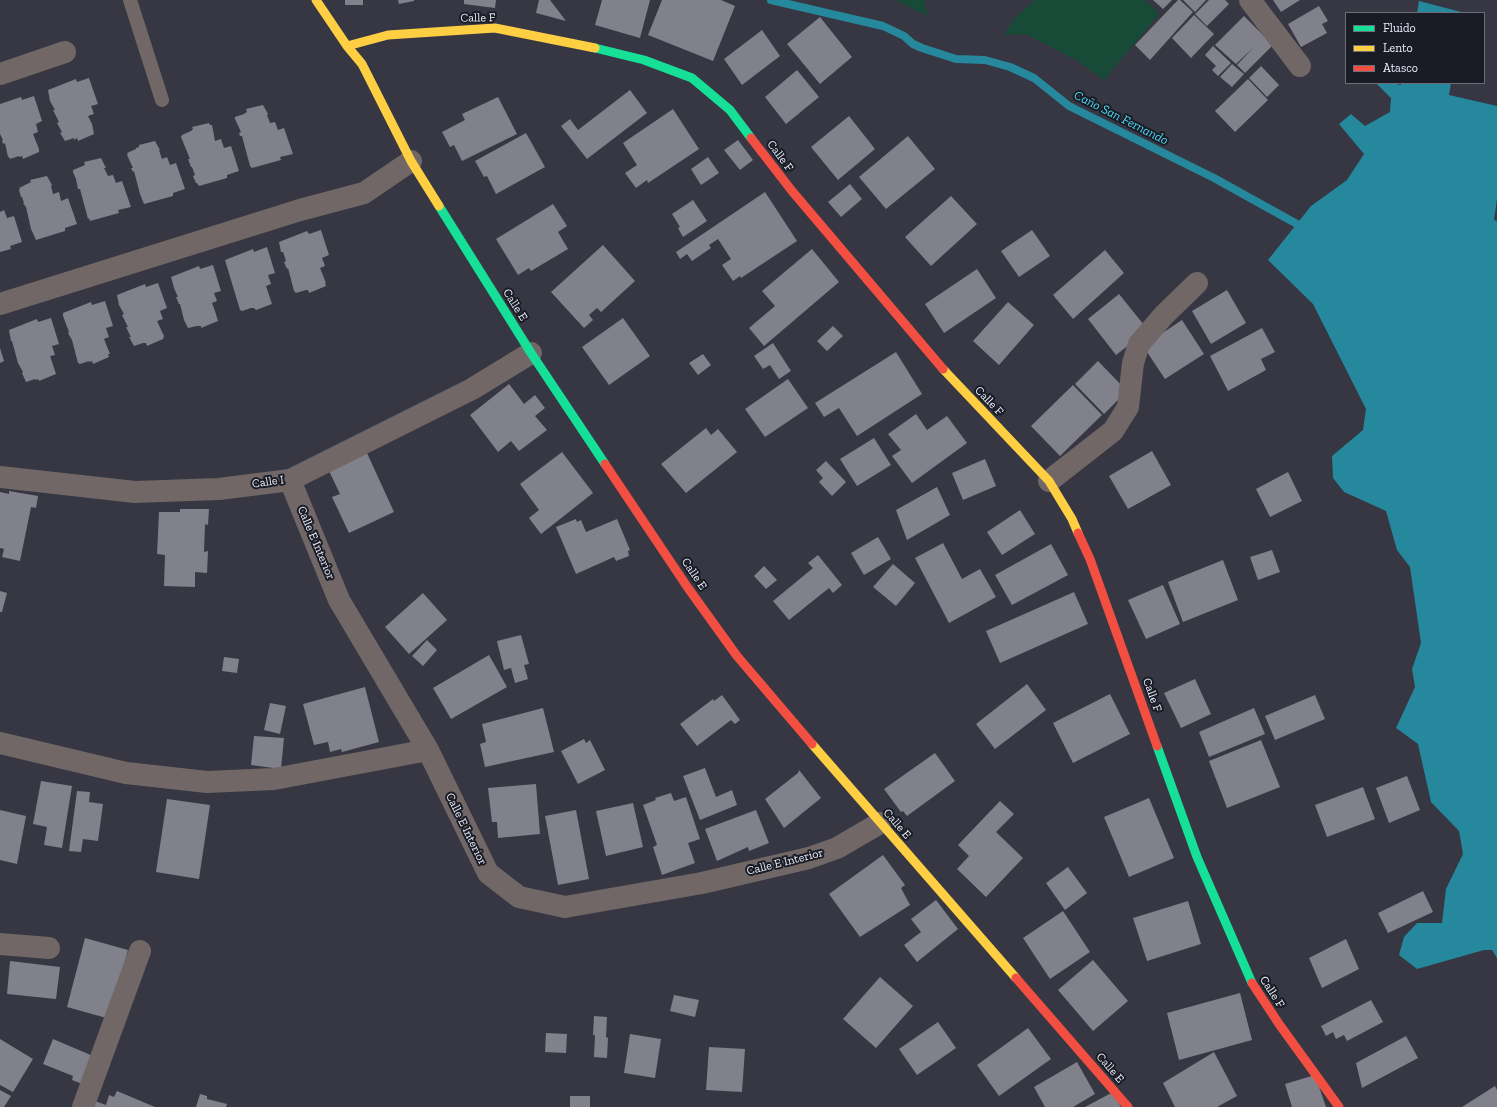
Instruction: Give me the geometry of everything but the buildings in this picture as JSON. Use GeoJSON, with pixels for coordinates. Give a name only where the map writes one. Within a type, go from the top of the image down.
{"type":"FeatureCollection","features":[{"type":"Feature","properties":{"kind":"street","name":"Calle E"},"geometry":{"type":"LineString","coordinates":[[316,0],[347,46],[362,64],[411,161],[531,353],[688,588],[737,656],[880,823],[1128,1107]]}},
{"type":"Feature","properties":{"kind":"street"},"geometry":{"type":"LineString","coordinates":[[1250,0],[1300,66]]}},
{"type":"Feature","properties":{"kind":"street","name":"Calle F"},"geometry":{"type":"LineString","coordinates":[[347,46],[388,35],[495,28],[644,60],[692,78],[730,110],[792,191],[936,363],[1049,481],[1072,519],[1090,559],[1197,857],[1249,978],[1279,1024],[1339,1107]]}},
{"type":"Feature","properties":{"kind":"street"},"geometry":{"type":"LineString","coordinates":[[0,74],[66,52]]}},
{"type":"Feature","properties":{"kind":"street"},"geometry":{"type":"LineString","coordinates":[[0,304],[300,210],[364,193],[411,161]]}},
{"type":"Feature","properties":{"kind":"street"},"geometry":{"type":"LineString","coordinates":[[1049,481],[1113,431],[1128,407],[1133,363],[1139,344],[1164,315],[1197,283]]}},
{"type":"Feature","properties":{"kind":"street","name":"Calle I"},"geometry":{"type":"LineString","coordinates":[[0,477],[135,492],[219,489],[290,480],[472,389],[531,353]]}},
{"type":"Feature","properties":{"kind":"street","name":"Calle E Interior"},"geometry":{"type":"LineString","coordinates":[[290,480],[339,600],[428,750],[488,873],[519,897],[565,907],[702,882],[809,858],[837,848],[880,823]]}},
{"type":"Feature","properties":{"kind":"street"},"geometry":{"type":"LineString","coordinates":[[0,743],[126,773],[207,782],[274,778],[428,750]]}},
{"type":"Feature","properties":{"kind":"street"},"geometry":{"type":"LineString","coordinates":[[0,944],[49,948]]}},
{"type":"Feature","properties":{"kind":"street"},"geometry":{"type":"LineString","coordinates":[[83,1107],[140,951]]}},
{"type":"Feature","properties":{"kind":"lane"},"geometry":{"type":"LineString","coordinates":[[130,0],[162,100]]}},
{"type":"Feature","properties":{"kind":"green space"},"geometry":{"type":"Polygon","coordinates":[[[896,0],[924,0],[927,16],[896,0]]]}},
{"type":"Feature","properties":{"kind":"green space"},"geometry":{"type":"Polygon","coordinates":[[[1035,0],[1145,0],[1159,14],[1104,80],[1078,61],[1025,34],[1004,35],[1015,18],[1035,0]]]}},
{"type":"Feature","properties":{"kind":"water"},"geometry":{"type":"Polygon","coordinates":[[[1419,1],[1461,12],[1417,12],[1419,1]]]}},
{"type":"Feature","properties":{"kind":"water"},"geometry":{"type":"Polygon","coordinates":[[[1377,84],[1451,84],[1449,95],[1497,106],[1497,199],[1494,220],[1497,221],[1497,958],[1492,950],[1484,950],[1417,969],[1399,955],[1404,937],[1417,923],[1442,923],[1446,889],[1463,854],[1459,831],[1431,802],[1418,744],[1396,728],[1415,687],[1412,669],[1421,643],[1410,567],[1397,550],[1386,511],[1344,492],[1333,478],[1332,456],[1363,430],[1366,409],[1313,304],[1268,260],[1311,206],[1347,180],[1364,154],[1339,124],[1351,114],[1365,126],[1390,112],[1391,98],[1377,84]]]}},
{"type":"Feature","properties":{"kind":"waterway","name":"Caño San Fernando"},"geometry":{"type":"LineString","coordinates":[[771,0],[883,26],[904,36],[913,44],[956,59],[985,60],[1010,67],[1034,78],[1069,106],[1214,178],[1297,224]]}},
{"type":"Feature","properties":{"kind":"traffic: fast"},"geometry":{"type":"LineString","coordinates":[[595,48],[644,60],[692,78],[730,110],[751,138]]}},
{"type":"Feature","properties":{"kind":"traffic: fast"},"geometry":{"type":"LineString","coordinates":[[439,206],[531,353],[605,464]]}},
{"type":"Feature","properties":{"kind":"traffic: fast"},"geometry":{"type":"LineString","coordinates":[[1157,746],[1197,857],[1252,983]]}},
{"type":"Feature","properties":{"kind":"traffic: slow"},"geometry":{"type":"LineString","coordinates":[[316,0],[347,46],[362,64],[411,161],[439,206]]}},
{"type":"Feature","properties":{"kind":"traffic: slow"},"geometry":{"type":"LineString","coordinates":[[347,46],[388,35],[495,28],[595,48]]}},
{"type":"Feature","properties":{"kind":"traffic: slow"},"geometry":{"type":"LineString","coordinates":[[943,369],[1049,481],[1072,519],[1078,533]]}},
{"type":"Feature","properties":{"kind":"traffic: slow"},"geometry":{"type":"LineString","coordinates":[[812,744],[1016,978]]}},
{"type":"Feature","properties":{"kind":"traffic: jam"},"geometry":{"type":"LineString","coordinates":[[751,138],[792,191],[943,369]]}},
{"type":"Feature","properties":{"kind":"traffic: jam"},"geometry":{"type":"LineString","coordinates":[[605,464],[688,588],[737,656],[812,744]]}},
{"type":"Feature","properties":{"kind":"traffic: jam"},"geometry":{"type":"LineString","coordinates":[[1078,533],[1090,559],[1157,746]]}},
{"type":"Feature","properties":{"kind":"traffic: jam"},"geometry":{"type":"LineString","coordinates":[[1016,978],[1128,1107]]}},
{"type":"Feature","properties":{"kind":"traffic: jam"},"geometry":{"type":"LineString","coordinates":[[1252,983],[1279,1024],[1339,1107]]}}]}
